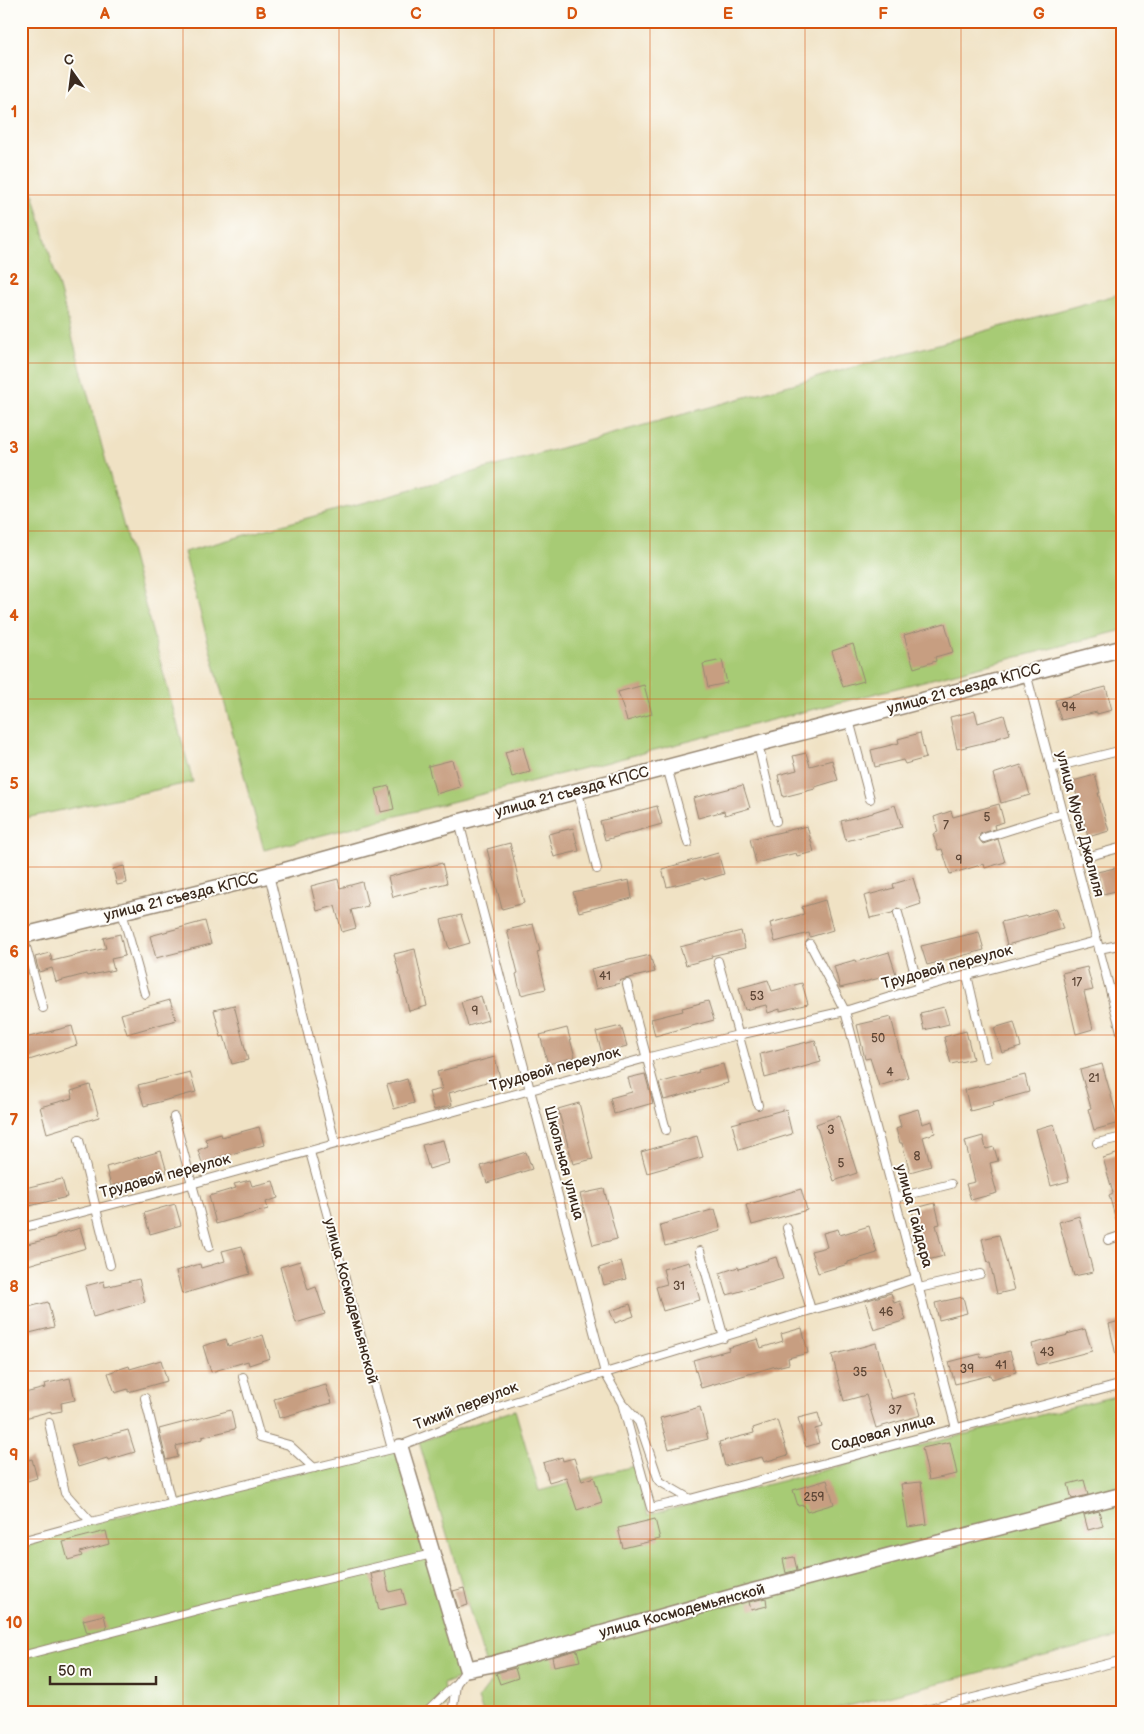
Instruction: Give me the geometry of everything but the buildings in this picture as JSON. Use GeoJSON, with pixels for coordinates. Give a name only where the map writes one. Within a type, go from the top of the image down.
{"type":"FeatureCollection","features":[{"type":"Feature","properties":{"kind":"street","name":"улица 21 съезда КПСС"},"geometry":{"type":"LineString","coordinates":[[22,936],[269,875],[459,822],[1123,648]]}},
{"type":"Feature","properties":{"kind":"street","name":"улица Космодемьянской"},"geometry":{"type":"LineString","coordinates":[[396,1448],[432,1554],[467,1669],[493,1664],[756,1590],[1123,1495]]}},
{"type":"Feature","properties":{"kind":"lane","name":"улица Мусы Джалиля"},"geometry":{"type":"LineString","coordinates":[[1026,673],[1123,1039]]}},
{"type":"Feature","properties":{"kind":"lane"},"geometry":{"type":"LineString","coordinates":[[849,720],[870,799]]}},
{"type":"Feature","properties":{"kind":"lane"},"geometry":{"type":"LineString","coordinates":[[758,744],[776,821]]}},
{"type":"Feature","properties":{"kind":"lane"},"geometry":{"type":"LineString","coordinates":[[1051,768],[1123,750]]}},
{"type":"Feature","properties":{"kind":"lane"},"geometry":{"type":"LineString","coordinates":[[667,767],[688,843]]}},
{"type":"Feature","properties":{"kind":"lane"},"geometry":{"type":"LineString","coordinates":[[578,792],[597,869]]}},
{"type":"Feature","properties":{"kind":"lane"},"geometry":{"type":"LineString","coordinates":[[984,838],[1063,814]]}},
{"type":"Feature","properties":{"kind":"lane","name":"Школьная улица"},"geometry":{"type":"LineString","coordinates":[[459,822],[605,1372],[622,1403],[651,1508]]}},
{"type":"Feature","properties":{"kind":"lane"},"geometry":{"type":"LineString","coordinates":[[1075,860],[1123,847]]}},
{"type":"Feature","properties":{"kind":"lane"},"geometry":{"type":"LineString","coordinates":[[269,875],[335,1143]]}},
{"type":"Feature","properties":{"kind":"lane"},"geometry":{"type":"LineString","coordinates":[[122,912],[146,994]]}},
{"type":"Feature","properties":{"kind":"lane"},"geometry":{"type":"LineString","coordinates":[[898,913],[919,988]]}},
{"type":"Feature","properties":{"kind":"lane"},"geometry":{"type":"LineString","coordinates":[[22,936],[43,1008]]}},
{"type":"Feature","properties":{"kind":"lane","name":"Трудовой переулок"},"geometry":{"type":"LineString","coordinates":[[21,1228],[310,1152],[335,1143],[646,1058],[845,1011],[919,988],[1096,941]]}},
{"type":"Feature","properties":{"kind":"lane","name":"улица Гайдара"},"geometry":{"type":"LineString","coordinates":[[810,944],[845,1011],[956,1428]]}},
{"type":"Feature","properties":{"kind":"lane"},"geometry":{"type":"LineString","coordinates":[[1099,950],[1123,944]]}},
{"type":"Feature","properties":{"kind":"lane"},"geometry":{"type":"LineString","coordinates":[[718,961],[758,1105]]}},
{"type":"Feature","properties":{"kind":"lane"},"geometry":{"type":"LineString","coordinates":[[967,975],[986,1058]]}},
{"type":"Feature","properties":{"kind":"lane"},"geometry":{"type":"LineString","coordinates":[[627,984],[666,1130]]}},
{"type":"Feature","properties":{"kind":"lane"},"geometry":{"type":"LineString","coordinates":[[174,1117],[209,1247]]}},
{"type":"Feature","properties":{"kind":"lane"},"geometry":{"type":"LineString","coordinates":[[1097,1143],[1123,1136]]}},
{"type":"Feature","properties":{"kind":"lane"},"geometry":{"type":"LineString","coordinates":[[79,1140],[110,1265]]}},
{"type":"Feature","properties":{"kind":"lane","name":"улица Космодемьянской"},"geometry":{"type":"LineString","coordinates":[[310,1152],[396,1448]]}},
{"type":"Feature","properties":{"kind":"lane"},"geometry":{"type":"LineString","coordinates":[[895,1198],[950,1184]]}},
{"type":"Feature","properties":{"kind":"lane"},"geometry":{"type":"LineString","coordinates":[[787,1228],[811,1310]]}},
{"type":"Feature","properties":{"kind":"lane"},"geometry":{"type":"LineString","coordinates":[[1108,1240],[1123,1235]]}},
{"type":"Feature","properties":{"kind":"lane"},"geometry":{"type":"LineString","coordinates":[[700,1251],[724,1338]]}},
{"type":"Feature","properties":{"kind":"lane"},"geometry":{"type":"LineString","coordinates":[[919,1288],[980,1274]]}},
{"type":"Feature","properties":{"kind":"lane","name":"Тихий переулок"},"geometry":{"type":"LineString","coordinates":[[21,1541],[90,1522],[396,1448],[499,1406],[605,1372],[860,1297],[916,1278]]}},
{"type":"Feature","properties":{"kind":"lane"},"geometry":{"type":"LineString","coordinates":[[244,1377],[260,1437],[289,1445],[314,1468]]}},
{"type":"Feature","properties":{"kind":"lane","name":"Садовая улица"},"geometry":{"type":"LineString","coordinates":[[651,1508],[690,1500],[1123,1384]]}},
{"type":"Feature","properties":{"kind":"lane"},"geometry":{"type":"LineString","coordinates":[[145,1398],[171,1502]]}},
{"type":"Feature","properties":{"kind":"lane"},"geometry":{"type":"LineString","coordinates":[[622,1403],[639,1422],[659,1481],[690,1500]]}},
{"type":"Feature","properties":{"kind":"lane"},"geometry":{"type":"LineString","coordinates":[[50,1423],[65,1493],[90,1522]]}},
{"type":"Feature","properties":{"kind":"lane"},"geometry":{"type":"LineString","coordinates":[[21,1656],[221,1604],[432,1554]]}},
{"type":"Feature","properties":{"kind":"lane"},"geometry":{"type":"LineString","coordinates":[[914,1713],[1123,1660]]}},
{"type":"Feature","properties":{"kind":"lane"},"geometry":{"type":"LineString","coordinates":[[426,1713],[456,1684],[467,1669]]}},
{"type":"Feature","properties":{"kind":"lane"},"geometry":{"type":"LineString","coordinates":[[455,1713],[453,1707],[456,1684]]}},
{"type":"Feature","properties":{"kind":"green space"},"geometry":{"type":"Polygon","coordinates":[[[21,148],[193,782],[21,819],[21,148]]]}},
{"type":"Feature","properties":{"kind":"green space"},"geometry":{"type":"Polygon","coordinates":[[[1123,293],[1123,630],[264,850],[184,552],[1123,293]]]}},
{"type":"Feature","properties":{"kind":"green space"},"geometry":{"type":"Polygon","coordinates":[[[1123,1394],[1123,1636],[821,1713],[483,1713],[478,1699],[491,1682],[419,1442],[515,1410],[539,1491],[634,1466],[648,1515],[1123,1394]]]}},
{"type":"Feature","properties":{"kind":"green space"},"geometry":{"type":"Polygon","coordinates":[[[400,1447],[468,1674],[443,1684],[446,1706],[436,1713],[21,1713],[21,1541],[400,1447]]]}}]}
